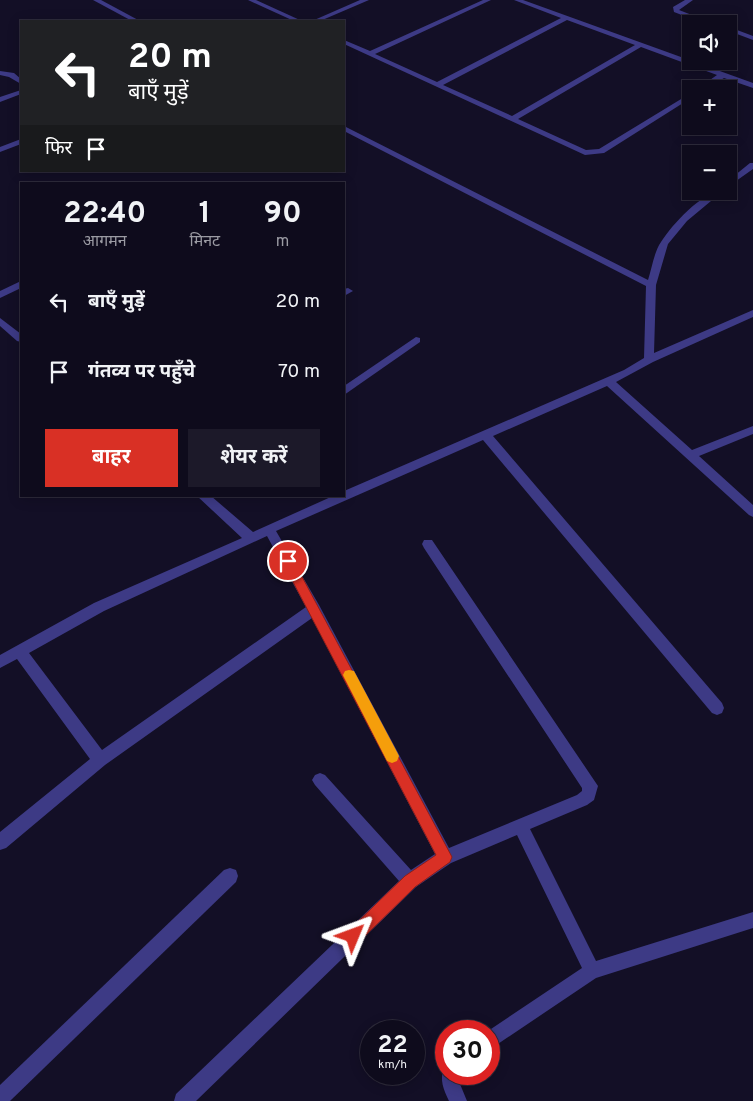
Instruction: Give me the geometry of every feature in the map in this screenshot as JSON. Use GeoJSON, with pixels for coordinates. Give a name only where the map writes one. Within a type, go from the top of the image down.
{"type":"FeatureCollection","features":[{"type":"Feature","properties":{"kind":"street"},"geometry":{"type":"LineString","coordinates":[[96,0],[135,20]]}},
{"type":"Feature","properties":{"kind":"street"},"geometry":{"type":"LineString","coordinates":[[251,0],[297,20]]}},
{"type":"Feature","properties":{"kind":"street"},"geometry":{"type":"LineString","coordinates":[[317,20],[366,0]]}},
{"type":"Feature","properties":{"kind":"street"},"geometry":{"type":"LineString","coordinates":[[369,54],[488,0]]}},
{"type":"Feature","properties":{"kind":"street"},"geometry":{"type":"LineString","coordinates":[[517,0],[753,86]]}},
{"type":"Feature","properties":{"kind":"street"},"geometry":{"type":"LineString","coordinates":[[687,15],[676,11],[675,8],[690,0]]}},
{"type":"Feature","properties":{"kind":"street"},"geometry":{"type":"LineString","coordinates":[[437,85],[566,18]]}},
{"type":"Feature","properties":{"kind":"street"},"geometry":{"type":"LineString","coordinates":[[737,33],[753,38]]}},
{"type":"Feature","properties":{"kind":"street"},"geometry":{"type":"LineString","coordinates":[[345,42],[577,150],[593,153],[602,151],[682,101]]}},
{"type":"Feature","properties":{"kind":"street"},"geometry":{"type":"LineString","coordinates":[[511,120],[640,44]]}},
{"type":"Feature","properties":{"kind":"street"},"geometry":{"type":"LineString","coordinates":[[0,73],[11,75],[20,81]]}},
{"type":"Feature","properties":{"kind":"street"},"geometry":{"type":"LineString","coordinates":[[715,80],[723,75]]}},
{"type":"Feature","properties":{"kind":"street"},"geometry":{"type":"LineString","coordinates":[[0,100],[20,92]]}},
{"type":"Feature","properties":{"kind":"street"},"geometry":{"type":"LineString","coordinates":[[345,129],[651,285]]}},
{"type":"Feature","properties":{"kind":"street"},"geometry":{"type":"LineString","coordinates":[[0,150],[20,141]]}},
{"type":"Feature","properties":{"kind":"street"},"geometry":{"type":"LineString","coordinates":[[737,178],[753,165]]}},
{"type":"Feature","properties":{"kind":"street"},"geometry":{"type":"LineString","coordinates":[[649,360],[651,285],[664,244],[684,219],[708,200]]}},
{"type":"Feature","properties":{"kind":"street"},"geometry":{"type":"LineString","coordinates":[[0,295],[20,285]]}},
{"type":"Feature","properties":{"kind":"street"},"geometry":{"type":"LineString","coordinates":[[345,497],[486,436],[753,313]]}},
{"type":"Feature","properties":{"kind":"street"},"geometry":{"type":"LineString","coordinates":[[0,321],[20,338]]}},
{"type":"Feature","properties":{"kind":"street"},"geometry":{"type":"LineString","coordinates":[[345,390],[416,340]]}},
{"type":"Feature","properties":{"kind":"street"},"geometry":{"type":"LineString","coordinates":[[608,381],[753,512]]}},
{"type":"Feature","properties":{"kind":"street"},"geometry":{"type":"LineString","coordinates":[[690,455],[753,430]]}},
{"type":"Feature","properties":{"kind":"street"},"geometry":{"type":"LineString","coordinates":[[486,436],[718,708]]}},
{"type":"Feature","properties":{"kind":"street"},"geometry":{"type":"LineString","coordinates":[[204,497],[252,539]]}},
{"type":"Feature","properties":{"kind":"street"},"geometry":{"type":"LineString","coordinates":[[0,662],[100,607],[344,497]]}},
{"type":"Feature","properties":{"kind":"street"},"geometry":{"type":"LineString","coordinates":[[270,529],[445,857]]}},
{"type":"Feature","properties":{"kind":"street"},"geometry":{"type":"LineString","coordinates":[[183,1101],[410,881],[445,857],[582,800],[589,795],[590,786],[428,544]]}},
{"type":"Feature","properties":{"kind":"street"},"geometry":{"type":"LineString","coordinates":[[0,842],[100,760],[314,609]]}},
{"type":"Feature","properties":{"kind":"street"},"geometry":{"type":"LineString","coordinates":[[19,651],[100,760]]}},
{"type":"Feature","properties":{"kind":"street"},"geometry":{"type":"LineString","coordinates":[[320,780],[410,881]]}},
{"type":"Feature","properties":{"kind":"street"},"geometry":{"type":"LineString","coordinates":[[520,825],[592,971]]}},
{"type":"Feature","properties":{"kind":"street"},"geometry":{"type":"LineString","coordinates":[[0,1098],[230,876]]}},
{"type":"Feature","properties":{"kind":"street"},"geometry":{"type":"LineString","coordinates":[[500,1034],[592,971],[753,920]]}},
{"type":"Feature","properties":{"kind":"street"},"geometry":{"type":"LineString","coordinates":[[451,1085],[458,1101]]}},
{"type":"Feature","properties":{"kind":"slow traffic"},"geometry":{"type":"LineString","coordinates":[[349,675],[392,756]]}},
{"type":"Feature","properties":{"kind":"route"},"geometry":{"type":"LineString","coordinates":[[288,561],[445,857],[410,881],[353,936]]}}]}
